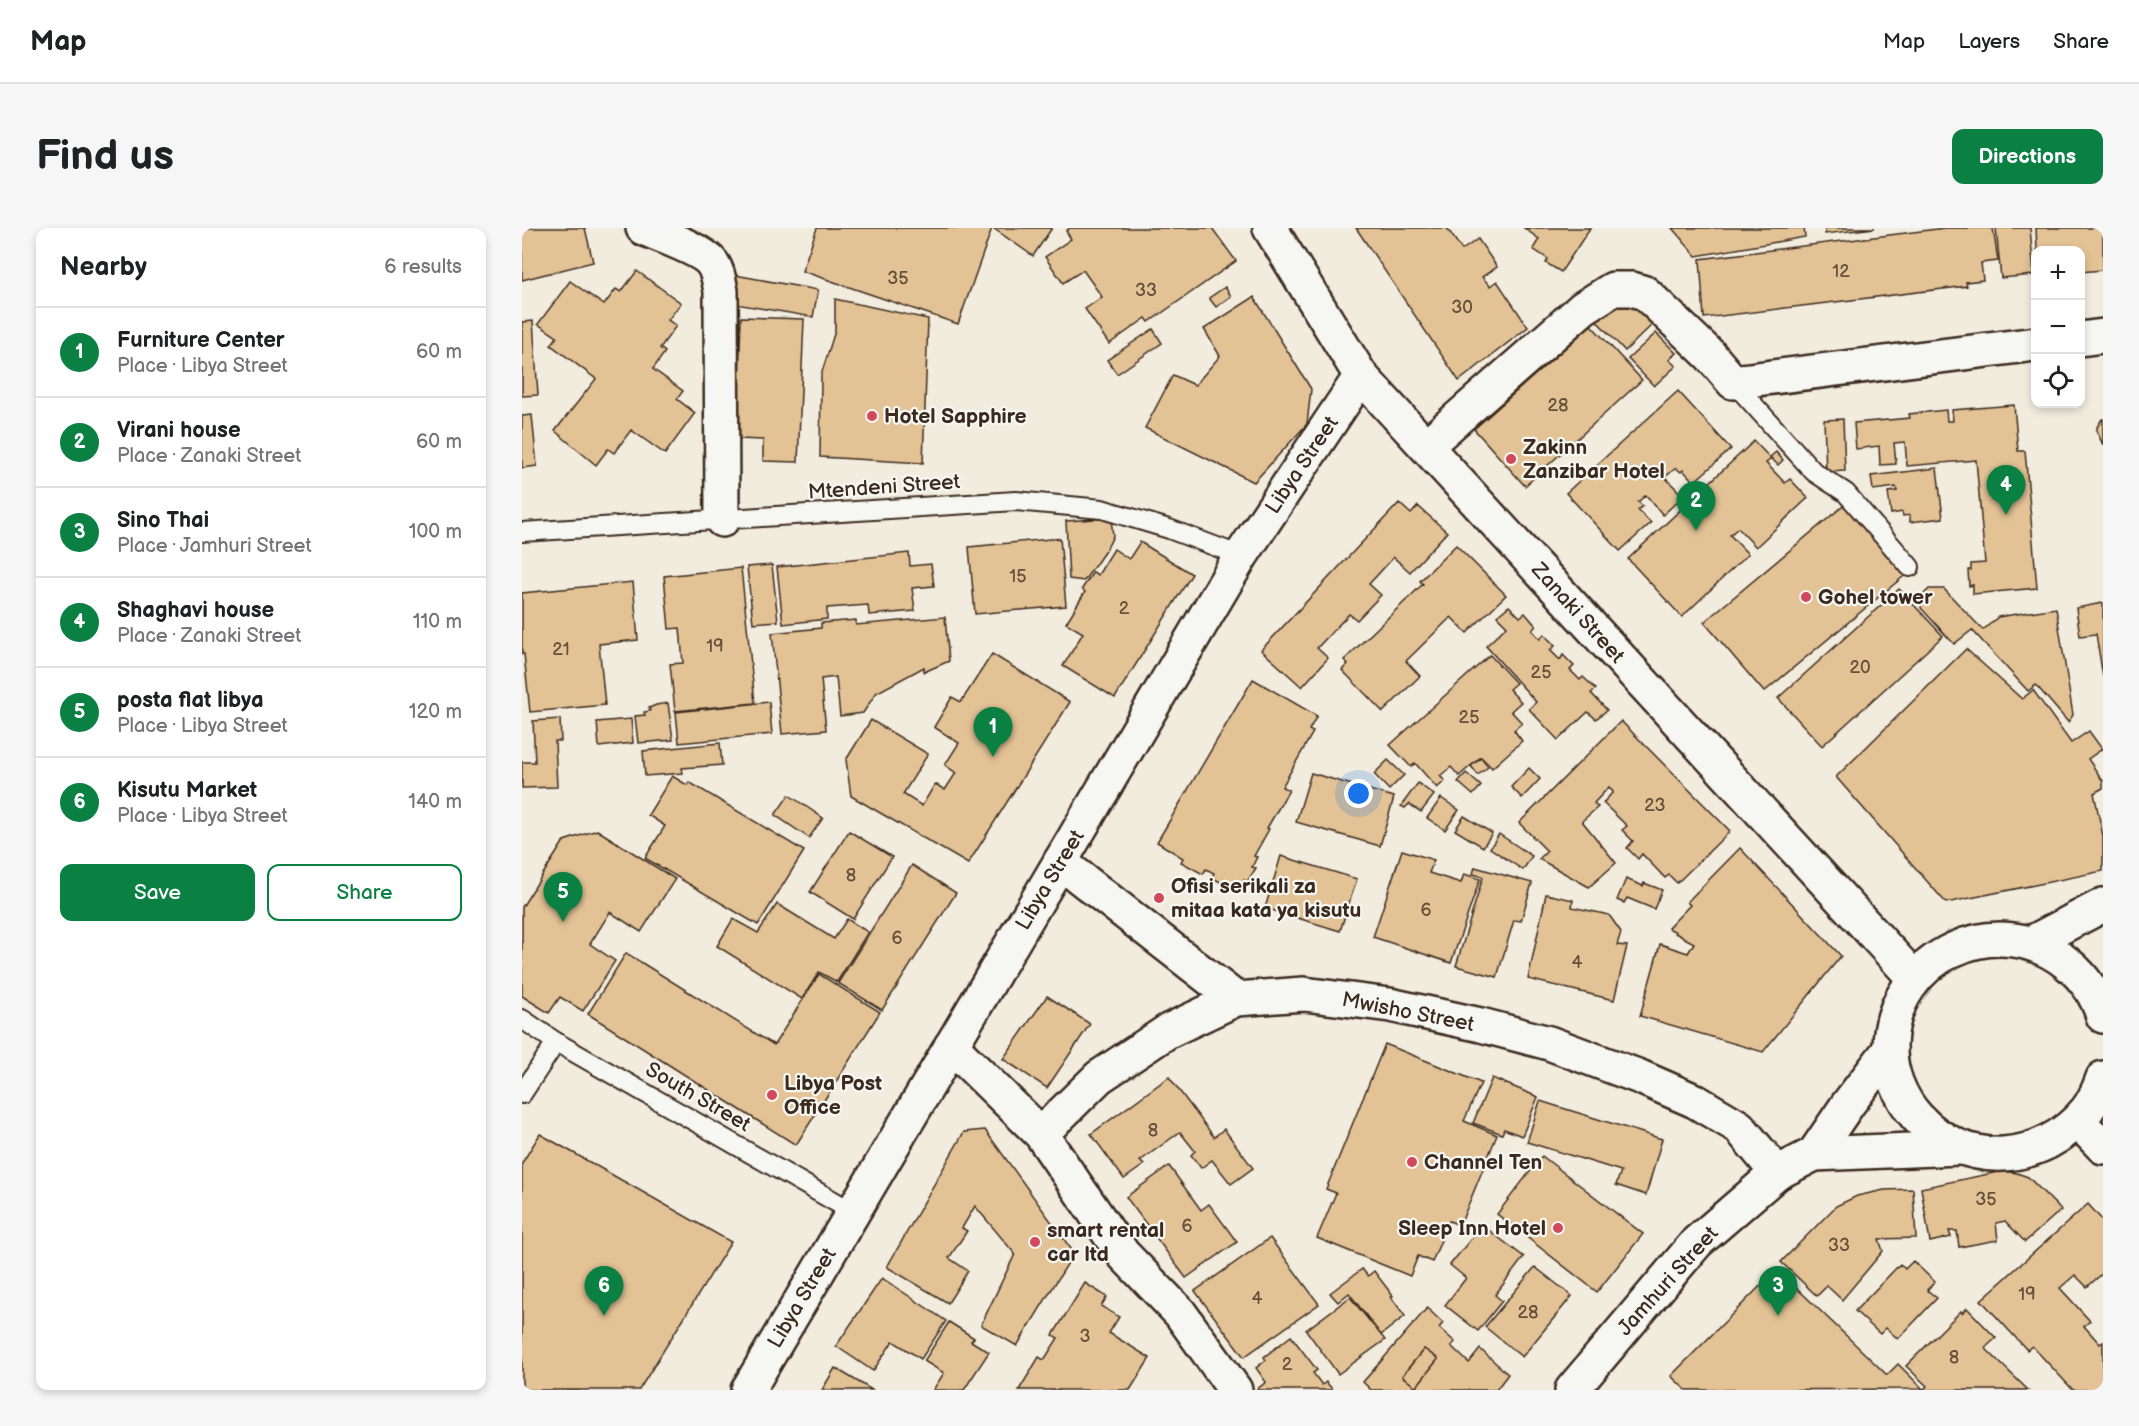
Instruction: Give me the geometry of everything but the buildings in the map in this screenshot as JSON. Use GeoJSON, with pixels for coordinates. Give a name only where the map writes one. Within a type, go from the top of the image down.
{"type":"FeatureCollection","features":[{"type":"Feature","properties":{"kind":"street"},"geometry":{"type":"LineString","coordinates":[[643,228],[704,255],[712,263],[719,277],[722,520]]}},
{"type":"Feature","properties":{"kind":"street","name":"Zanaki Street"},"geometry":{"type":"LineString","coordinates":[[1270,228],[1361,376],[1914,978]]}},
{"type":"Feature","properties":{"kind":"street"},"geometry":{"type":"LineString","coordinates":[[1426,446],[1583,308],[1613,289],[1632,289],[1645,293],[1710,355],[1733,382],[2031,345]]}},
{"type":"Feature","properties":{"kind":"street"},"geometry":{"type":"LineString","coordinates":[[2085,338],[2103,336]]}},
{"type":"Feature","properties":{"kind":"street","name":"Libya Street"},"geometry":{"type":"LineString","coordinates":[[748,1390],[1241,556],[1361,376]]}},
{"type":"Feature","properties":{"kind":"street"},"geometry":{"type":"LineString","coordinates":[[1060,862],[1236,999]]}},
{"type":"Feature","properties":{"kind":"street"},"geometry":{"type":"LineString","coordinates":[[2031,943],[2103,904]]}},
{"type":"Feature","properties":{"kind":"street"},"geometry":{"type":"LineString","coordinates":[[2103,1012],[2086,981],[2074,969],[2046,949],[2031,943],[1998,939],[1967,943],[1938,957],[1914,978],[1896,1011],[1891,1030],[1890,1049],[1899,1090],[1910,1109],[1924,1125],[1941,1138],[1960,1148],[1981,1153],[2023,1152],[2043,1145],[2061,1134],[2088,1108],[2103,1078]]}},
{"type":"Feature","properties":{"kind":"street","name":"Mwisho Street"},"geometry":{"type":"LineString","coordinates":[[1041,1134],[1099,1077],[1167,1031],[1236,999],[1304,994],[1390,1005],[1481,1025],[1549,1043],[1640,1077],[1695,1101],[1739,1127],[1777,1173]]}},
{"type":"Feature","properties":{"kind":"street"},"geometry":{"type":"LineString","coordinates":[[951,1046],[1041,1134],[1123,1254],[1180,1313],[1235,1390]]}},
{"type":"Feature","properties":{"kind":"street","name":"Jamhuri Street"},"geometry":{"type":"LineString","coordinates":[[1575,1389],[1697,1242],[1777,1173],[1814,1154],[1890,1049]]}},
{"type":"Feature","properties":{"kind":"street"},"geometry":{"type":"LineString","coordinates":[[2078,1120],[2103,1147]]}},
{"type":"Feature","properties":{"kind":"street"},"geometry":{"type":"LineString","coordinates":[[1814,1154],[1960,1148]]}},
{"type":"Feature","properties":{"kind":"lane"},"geometry":{"type":"LineString","coordinates":[[1733,382],[1814,472],[1846,493],[1910,567]]}},
{"type":"Feature","properties":{"kind":"lane","name":"Mtendeni Street"},"geometry":{"type":"LineString","coordinates":[[522,532],[1016,501],[1102,509],[1169,528],[1241,556]]}},
{"type":"Feature","properties":{"kind":"lane","name":"South Street"},"geometry":{"type":"LineString","coordinates":[[522,1019],[556,1042],[853,1212]]}},
{"type":"Feature","properties":{"kind":"lane"},"geometry":{"type":"LineString","coordinates":[[522,1094],[556,1042]]}},
{"type":"Feature","properties":{"kind":"place","name":"Hotel Sapphire"},"geometry":{"type":"Point","coordinates":[872,416]}},
{"type":"Feature","properties":{"kind":"place","name":"Zakinn Zanzibar Hotel"},"geometry":{"type":"Point","coordinates":[1511,459]}},
{"type":"Feature","properties":{"kind":"place","name":"Shaghavi house"},"geometry":{"type":"Point","coordinates":[2006,515]}},
{"type":"Feature","properties":{"kind":"place","name":"Virani house"},"geometry":{"type":"Point","coordinates":[1696,531]}},
{"type":"Feature","properties":{"kind":"place","name":"Gohel tower"},"geometry":{"type":"Point","coordinates":[1806,597]}},
{"type":"Feature","properties":{"kind":"place","name":"Furniture Center"},"geometry":{"type":"Point","coordinates":[993,757]}},
{"type":"Feature","properties":{"kind":"place","name":"Ofisi serikali za mitaa kata ya kisutu"},"geometry":{"type":"Point","coordinates":[1159,898]}},
{"type":"Feature","properties":{"kind":"place","name":"posta flat libya"},"geometry":{"type":"Point","coordinates":[563,922]}},
{"type":"Feature","properties":{"kind":"place","name":"Libya Post Office"},"geometry":{"type":"Point","coordinates":[772,1095]}},
{"type":"Feature","properties":{"kind":"place","name":"Channel Ten"},"geometry":{"type":"Point","coordinates":[1412,1162]}},
{"type":"Feature","properties":{"kind":"place","name":"Sleep Inn Hotel"},"geometry":{"type":"Point","coordinates":[1558,1228]}},
{"type":"Feature","properties":{"kind":"place","name":"smart rental car ltd"},"geometry":{"type":"Point","coordinates":[1035,1242]}},
{"type":"Feature","properties":{"kind":"place","name":"Kisutu Market"},"geometry":{"type":"Point","coordinates":[604,1316]}},
{"type":"Feature","properties":{"kind":"place","name":"Sino Thai"},"geometry":{"type":"Point","coordinates":[1778,1316]}}]}
